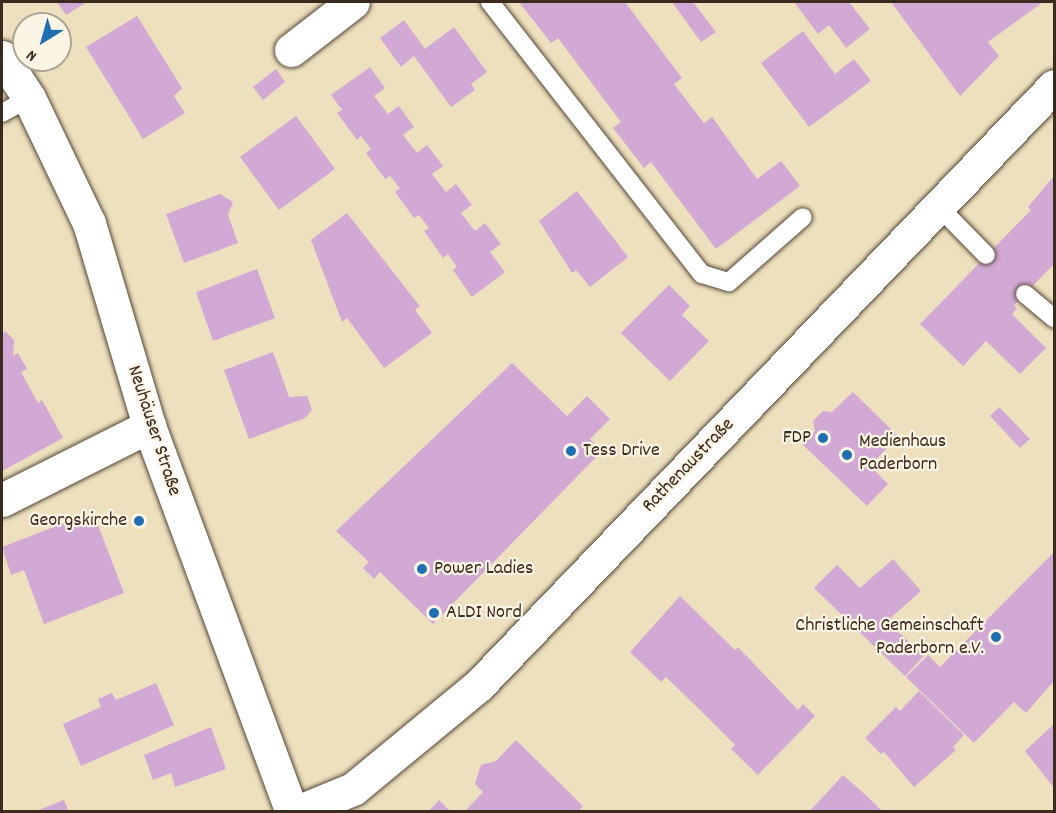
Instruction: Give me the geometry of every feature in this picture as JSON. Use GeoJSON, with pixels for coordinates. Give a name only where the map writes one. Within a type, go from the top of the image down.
{"type":"FeatureCollection","features":[{"type":"Feature","properties":{"kind":"street"},"geometry":{"type":"LineString","coordinates":[[291,50],[353,2]]}},
{"type":"Feature","properties":{"kind":"street","name":"Neuhäuser Straße"},"geometry":{"type":"LineString","coordinates":[[2,57],[15,106],[89,223],[149,426],[292,812]]}},
{"type":"Feature","properties":{"kind":"street","name":"Rathenaustraße"},"geometry":{"type":"LineString","coordinates":[[297,812],[352,789],[479,685],[1054,86]]}},
{"type":"Feature","properties":{"kind":"street"},"geometry":{"type":"LineString","coordinates":[[2,500],[149,426]]}},
{"type":"Feature","properties":{"kind":"lane"},"geometry":{"type":"LineString","coordinates":[[490,2],[702,274],[729,282],[803,217]]}},
{"type":"Feature","properties":{"kind":"lane"},"geometry":{"type":"LineString","coordinates":[[939,207],[986,255]]}},
{"type":"Feature","properties":{"kind":"lane"},"geometry":{"type":"LineString","coordinates":[[1025,294],[1054,318]]}},
{"type":"Feature","properties":{"kind":"building"},"geometry":{"type":"Polygon","coordinates":[[[57,2],[87,2],[71,12],[64,12],[57,2]]]}},
{"type":"Feature","properties":{"kind":"building"},"geometry":{"type":"Polygon","coordinates":[[[519,2],[625,2],[682,78],[674,84],[704,123],[712,117],[757,179],[781,161],[800,186],[716,249],[651,162],[644,168],[613,128],[621,122],[558,38],[551,43],[519,2]]]}},
{"type":"Feature","properties":{"kind":"building"},"geometry":{"type":"Polygon","coordinates":[[[672,2],[693,2],[716,32],[701,42],[672,2]]]}},
{"type":"Feature","properties":{"kind":"building"},"geometry":{"type":"Polygon","coordinates":[[[794,2],[849,2],[870,29],[846,48],[829,25],[818,34],[794,2]]]}},
{"type":"Feature","properties":{"kind":"building"},"geometry":{"type":"Polygon","coordinates":[[[891,2],[1043,2],[988,42],[999,56],[960,96],[891,2]]]}},
{"type":"Feature","properties":{"kind":"building"},"geometry":{"type":"Polygon","coordinates":[[[137,16],[182,88],[174,96],[185,113],[143,139],[86,47],[137,16]]]}},
{"type":"Feature","properties":{"kind":"building"},"geometry":{"type":"Polygon","coordinates":[[[404,20],[425,49],[454,27],[487,72],[471,84],[475,90],[451,107],[414,56],[401,67],[380,38],[404,20]]]}},
{"type":"Feature","properties":{"kind":"building"},"geometry":{"type":"Polygon","coordinates":[[[803,31],[835,74],[854,59],[871,81],[809,127],[761,63],[803,31]]]}},
{"type":"Feature","properties":{"kind":"building"},"geometry":{"type":"Polygon","coordinates":[[[370,67],[385,88],[374,96],[388,114],[399,106],[414,127],[403,135],[417,153],[427,145],[443,166],[432,174],[446,192],[456,184],[472,205],[461,213],[475,231],[485,223],[501,244],[490,252],[505,272],[472,297],[453,270],[457,267],[448,254],[443,258],[424,231],[429,228],[419,215],[414,218],[395,192],[400,188],[390,176],[385,179],[366,153],[371,149],[361,136],[357,140],[337,113],[342,110],[331,95],[370,67]]]}},
{"type":"Feature","properties":{"kind":"building"},"geometry":{"type":"Polygon","coordinates":[[[276,69],[285,82],[263,100],[253,87],[276,69]]]}},
{"type":"Feature","properties":{"kind":"building"},"geometry":{"type":"Polygon","coordinates":[[[296,116],[335,169],[279,210],[240,157],[296,116]]]}},
{"type":"Feature","properties":{"kind":"building"},"geometry":{"type":"Polygon","coordinates":[[[1054,176],[1054,264],[1014,305],[1017,309],[1012,314],[1046,348],[1020,374],[986,341],[963,366],[920,324],[1031,210],[1028,207],[1054,176]]]}},
{"type":"Feature","properties":{"kind":"building"},"geometry":{"type":"Polygon","coordinates":[[[577,191],[628,257],[590,287],[576,270],[572,273],[539,221],[577,191]]]}},
{"type":"Feature","properties":{"kind":"building"},"geometry":{"type":"Polygon","coordinates":[[[220,194],[233,202],[228,215],[238,243],[184,263],[166,214],[220,194]]]}},
{"type":"Feature","properties":{"kind":"building"},"geometry":{"type":"Polygon","coordinates":[[[347,213],[420,306],[415,310],[432,333],[384,368],[347,318],[342,322],[311,240],[347,213]]]}},
{"type":"Feature","properties":{"kind":"building"},"geometry":{"type":"Polygon","coordinates":[[[257,269],[275,318],[213,341],[196,292],[257,269]]]}},
{"type":"Feature","properties":{"kind":"building"},"geometry":{"type":"Polygon","coordinates":[[[669,285],[690,306],[682,315],[709,341],[670,381],[621,333],[669,285]]]}},
{"type":"Feature","properties":{"kind":"building"},"geometry":{"type":"Polygon","coordinates":[[[6,332],[14,340],[13,356],[18,353],[27,369],[21,372],[38,403],[42,400],[63,438],[2,471],[2,333],[6,332]]]}},
{"type":"Feature","properties":{"kind":"building"},"geometry":{"type":"Polygon","coordinates":[[[273,352],[289,397],[307,396],[312,410],[305,418],[249,439],[224,370],[273,352]]]}},
{"type":"Feature","properties":{"kind":"building"},"geometry":{"type":"Polygon","coordinates":[[[512,363],[567,416],[587,396],[610,419],[590,439],[602,451],[433,624],[380,572],[374,579],[363,568],[369,562],[336,531],[512,363]]]}},
{"type":"Feature","properties":{"kind":"building","name":"Medienhaus Paderborn"},"geometry":{"type":"Polygon","coordinates":[[[853,392],[898,436],[870,466],[888,484],[867,506],[802,444],[815,431],[813,421],[823,411],[832,412],[853,392]]]}},
{"type":"Feature","properties":{"kind":"building"},"geometry":{"type":"Polygon","coordinates":[[[999,407],[1030,439],[1020,448],[990,416],[999,407]]]}},
{"type":"Feature","properties":{"kind":"building"},"geometry":{"type":"Polygon","coordinates":[[[93,512],[124,593],[44,624],[24,570],[11,575],[2,547],[93,512]]]}},
{"type":"Feature","properties":{"kind":"building"},"geometry":{"type":"Polygon","coordinates":[[[1054,552],[1054,681],[1026,713],[1014,702],[974,743],[906,677],[928,655],[940,667],[1054,552]]]}},
{"type":"Feature","properties":{"kind":"building"},"geometry":{"type":"Polygon","coordinates":[[[893,559],[921,591],[887,621],[924,656],[905,676],[814,588],[837,565],[860,588],[893,559]]]}},
{"type":"Feature","properties":{"kind":"building"},"geometry":{"type":"Polygon","coordinates":[[[680,596],[735,650],[738,647],[798,710],[803,704],[815,716],[758,775],[731,749],[735,745],[666,677],[661,682],[630,652],[680,596]]]}},
{"type":"Feature","properties":{"kind":"building"},"geometry":{"type":"Polygon","coordinates":[[[156,683],[174,725],[81,766],[63,724],[101,707],[98,699],[112,693],[116,700],[156,683]]]}},
{"type":"Feature","properties":{"kind":"building"},"geometry":{"type":"Polygon","coordinates":[[[919,691],[964,735],[953,747],[956,750],[914,787],[884,752],[881,754],[865,738],[896,707],[900,711],[919,691]]]}},
{"type":"Feature","properties":{"kind":"building"},"geometry":{"type":"Polygon","coordinates":[[[1054,724],[1054,788],[1025,751],[1054,724]]]}},
{"type":"Feature","properties":{"kind":"building"},"geometry":{"type":"Polygon","coordinates":[[[211,727],[226,769],[175,787],[171,773],[153,780],[144,755],[211,727]]]}},
{"type":"Feature","properties":{"kind":"building"},"geometry":{"type":"Polygon","coordinates":[[[516,740],[583,806],[578,812],[464,812],[483,792],[475,784],[481,765],[496,761],[516,740]]]}},
{"type":"Feature","properties":{"kind":"building"},"geometry":{"type":"Polygon","coordinates":[[[843,775],[869,798],[883,812],[809,812],[843,775]]]}},
{"type":"Feature","properties":{"kind":"building"},"geometry":{"type":"Polygon","coordinates":[[[64,800],[69,812],[36,812],[36,811],[64,800]]]}},
{"type":"Feature","properties":{"kind":"building"},"geometry":{"type":"Polygon","coordinates":[[[439,800],[451,812],[428,812],[439,800]]]}},
{"type":"Feature","properties":{"kind":"place","name":"FDP"},"geometry":{"type":"Point","coordinates":[823,438]}},
{"type":"Feature","properties":{"kind":"place","name":"Tess Drive"},"geometry":{"type":"Point","coordinates":[571,451]}},
{"type":"Feature","properties":{"kind":"place","name":"Medienhaus Paderborn"},"geometry":{"type":"Point","coordinates":[847,455]}},
{"type":"Feature","properties":{"kind":"place","name":"Georgskirche"},"geometry":{"type":"Point","coordinates":[139,521]}},
{"type":"Feature","properties":{"kind":"place","name":"Power Ladies"},"geometry":{"type":"Point","coordinates":[422,569]}},
{"type":"Feature","properties":{"kind":"place","name":"ALDI Nord"},"geometry":{"type":"Point","coordinates":[434,613]}},
{"type":"Feature","properties":{"kind":"place","name":"Christliche Gemeinschaft Paderborn e.V."},"geometry":{"type":"Point","coordinates":[996,637]}}]}
